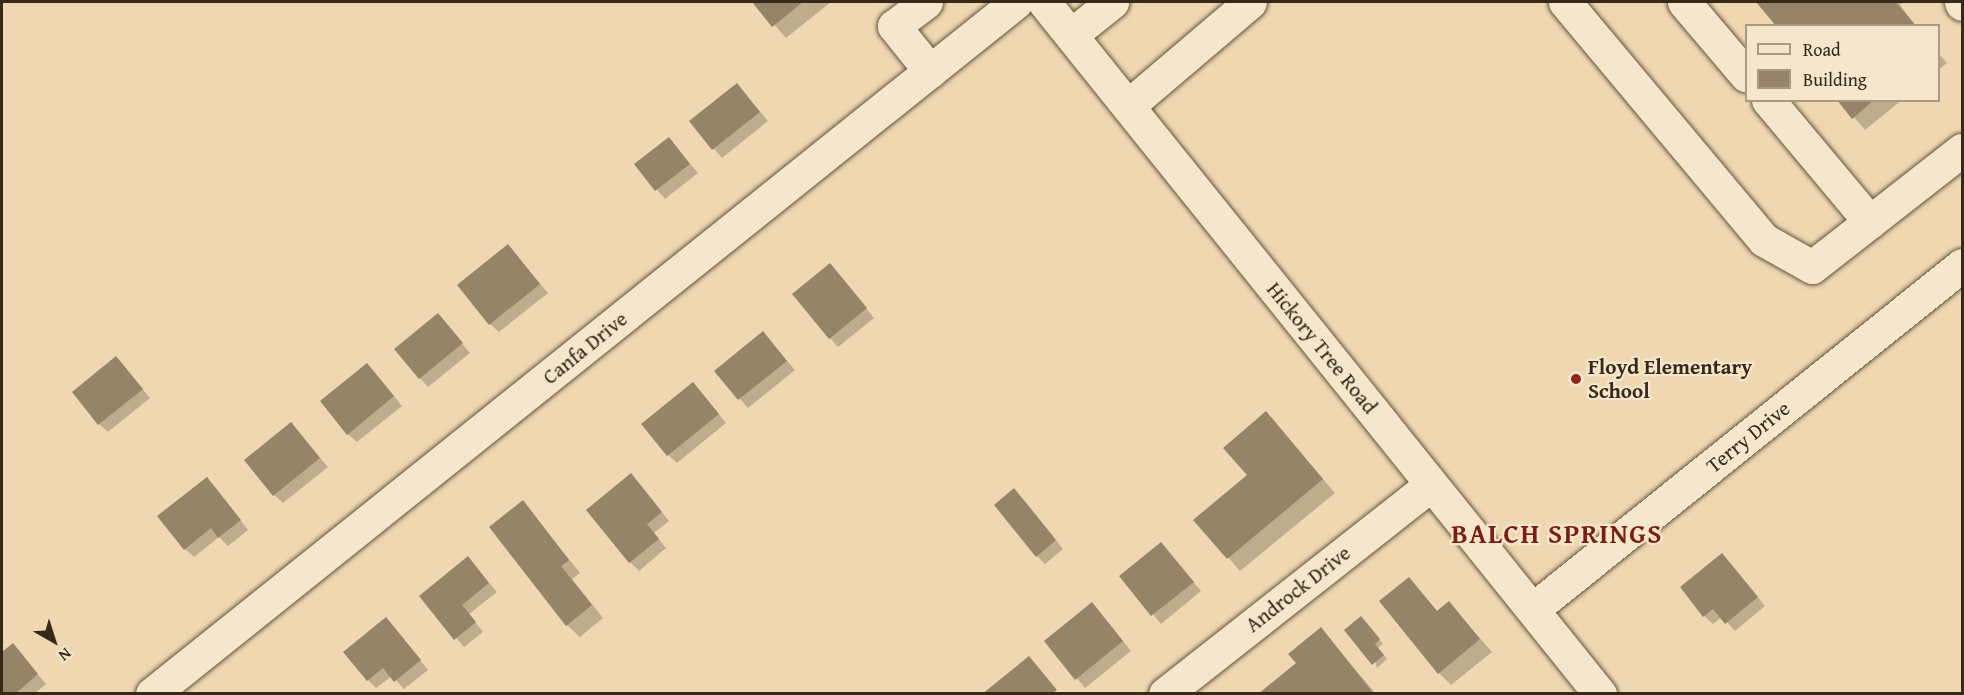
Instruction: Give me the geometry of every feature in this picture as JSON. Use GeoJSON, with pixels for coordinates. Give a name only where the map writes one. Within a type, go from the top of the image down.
{"type":"FeatureCollection","features":[{"type":"Feature","properties":{"kind":"street"},"geometry":{"type":"LineString","coordinates":[[926,2],[894,26],[930,71]]}},
{"type":"Feature","properties":{"kind":"street","name":"Canfa Drive"},"geometry":{"type":"LineString","coordinates":[[152,693],[1016,2]]}},
{"type":"Feature","properties":{"kind":"street","name":"Hickory Tree Road"},"geometry":{"type":"LineString","coordinates":[[1044,2],[1600,693]]}},
{"type":"Feature","properties":{"kind":"street"},"geometry":{"type":"LineString","coordinates":[[1071,35],[1112,2]]}},
{"type":"Feature","properties":{"kind":"street"},"geometry":{"type":"LineString","coordinates":[[1128,106],[1250,2]]}},
{"type":"Feature","properties":{"kind":"street"},"geometry":{"type":"LineString","coordinates":[[1565,2],[1764,240],[1812,267],[1962,150]]}},
{"type":"Feature","properties":{"kind":"street"},"geometry":{"type":"LineString","coordinates":[[1684,2],[1745,74]]}},
{"type":"Feature","properties":{"kind":"street"},"geometry":{"type":"LineString","coordinates":[[1770,102],[1870,222]]}},
{"type":"Feature","properties":{"kind":"street","name":"Terry Drive"},"geometry":{"type":"LineString","coordinates":[[1533,609],[1962,265]]}},
{"type":"Feature","properties":{"kind":"street","name":"Androck Drive"},"geometry":{"type":"LineString","coordinates":[[1165,693],[1431,485]]}},
{"type":"Feature","properties":{"kind":"building"},"geometry":{"type":"Polygon","coordinates":[[[752,2],[803,2],[772,27],[752,2]]]}},
{"type":"Feature","properties":{"kind":"building"},"geometry":{"type":"Polygon","coordinates":[[[1756,2],[1896,2],[1914,24],[1774,24],[1756,2]]]}},
{"type":"Feature","properties":{"kind":"building"},"geometry":{"type":"Polygon","coordinates":[[[737,83],[760,112],[712,150],[689,121],[737,83]]]}},
{"type":"Feature","properties":{"kind":"building"},"geometry":{"type":"Polygon","coordinates":[[[1839,102],[1872,102],[1852,119],[1839,102]]]}},
{"type":"Feature","properties":{"kind":"building"},"geometry":{"type":"Polygon","coordinates":[[[669,137],[690,164],[655,191],[634,164],[669,137]]]}},
{"type":"Feature","properties":{"kind":"building"},"geometry":{"type":"Polygon","coordinates":[[[508,244],[540,284],[489,325],[457,285],[508,244]]]}},
{"type":"Feature","properties":{"kind":"building"},"geometry":{"type":"Polygon","coordinates":[[[830,263],[867,308],[829,339],[792,294],[830,263]]]}},
{"type":"Feature","properties":{"kind":"building"},"geometry":{"type":"Polygon","coordinates":[[[438,313],[463,343],[419,379],[394,349],[438,313]]]}},
{"type":"Feature","properties":{"kind":"building"},"geometry":{"type":"Polygon","coordinates":[[[763,331],[787,361],[738,400],[714,371],[763,331]]]}},
{"type":"Feature","properties":{"kind":"building"},"geometry":{"type":"Polygon","coordinates":[[[116,356],[143,389],[98,425],[72,392],[116,356]]]}},
{"type":"Feature","properties":{"kind":"building"},"geometry":{"type":"Polygon","coordinates":[[[367,363],[394,396],[347,435],[320,401],[367,363]]]}},
{"type":"Feature","properties":{"kind":"building"},"geometry":{"type":"Polygon","coordinates":[[[693,382],[719,414],[667,456],[641,424],[693,382]]]}},
{"type":"Feature","properties":{"kind":"building"},"geometry":{"type":"Polygon","coordinates":[[[1266,411],[1323,479],[1227,559],[1193,520],[1247,475],[1223,448],[1266,411]]]}},
{"type":"Feature","properties":{"kind":"building"},"geometry":{"type":"Polygon","coordinates":[[[291,422],[320,458],[273,496],[244,460],[291,422]]]}},
{"type":"Feature","properties":{"kind":"building"},"geometry":{"type":"Polygon","coordinates":[[[631,473],[662,512],[647,524],[659,539],[629,563],[586,510],[631,473]]]}},
{"type":"Feature","properties":{"kind":"building"},"geometry":{"type":"Polygon","coordinates":[[[207,477],[241,520],[218,538],[211,528],[184,550],[157,516],[207,477]]]}},
{"type":"Feature","properties":{"kind":"building"},"geometry":{"type":"Polygon","coordinates":[[[1014,488],[1056,540],[1036,557],[994,505],[1014,488]]]}},
{"type":"Feature","properties":{"kind":"building"},"geometry":{"type":"Polygon","coordinates":[[[523,500],[569,560],[561,566],[592,605],[566,626],[489,527],[523,500]]]}},
{"type":"Feature","properties":{"kind":"building"},"geometry":{"type":"Polygon","coordinates":[[[1161,542],[1194,582],[1151,616],[1119,576],[1161,542]]]}},
{"type":"Feature","properties":{"kind":"building"},"geometry":{"type":"Polygon","coordinates":[[[1722,553],[1758,597],[1725,624],[1713,609],[1703,617],[1680,587],[1722,553]]]}},
{"type":"Feature","properties":{"kind":"building"},"geometry":{"type":"Polygon","coordinates":[[[468,556],[489,583],[462,605],[476,622],[454,640],[419,596],[468,556]]]}},
{"type":"Feature","properties":{"kind":"building"},"geometry":{"type":"Polygon","coordinates":[[[1409,577],[1437,611],[1449,601],[1480,639],[1438,674],[1379,601],[1409,577]]]}},
{"type":"Feature","properties":{"kind":"building"},"geometry":{"type":"Polygon","coordinates":[[[1092,602],[1123,641],[1075,680],[1044,641],[1092,602]]]}},
{"type":"Feature","properties":{"kind":"building"},"geometry":{"type":"Polygon","coordinates":[[[1361,616],[1380,639],[1375,644],[1384,655],[1372,665],[1344,630],[1361,616]]]}},
{"type":"Feature","properties":{"kind":"building"},"geometry":{"type":"Polygon","coordinates":[[[386,617],[421,660],[394,682],[383,668],[367,681],[343,652],[386,617]]]}},
{"type":"Feature","properties":{"kind":"building"},"geometry":{"type":"Polygon","coordinates":[[[1321,627],[1374,694],[1258,694],[1296,663],[1288,654],[1321,627]]]}},
{"type":"Feature","properties":{"kind":"building"},"geometry":{"type":"Polygon","coordinates":[[[13,643],[38,674],[15,694],[2,694],[2,652],[13,643]]]}},
{"type":"Feature","properties":{"kind":"building"},"geometry":{"type":"Polygon","coordinates":[[[1029,656],[1057,690],[1052,694],[982,694],[1029,656]]]}},
{"type":"Feature","properties":{"kind":"place","name":"Floyd Elementary School"},"geometry":{"type":"Point","coordinates":[1576,379]}},
{"type":"Feature","properties":{"kind":"district","name":"BALCH SPRINGS"},"geometry":{"type":"Point","coordinates":[1557,534]}}]}
